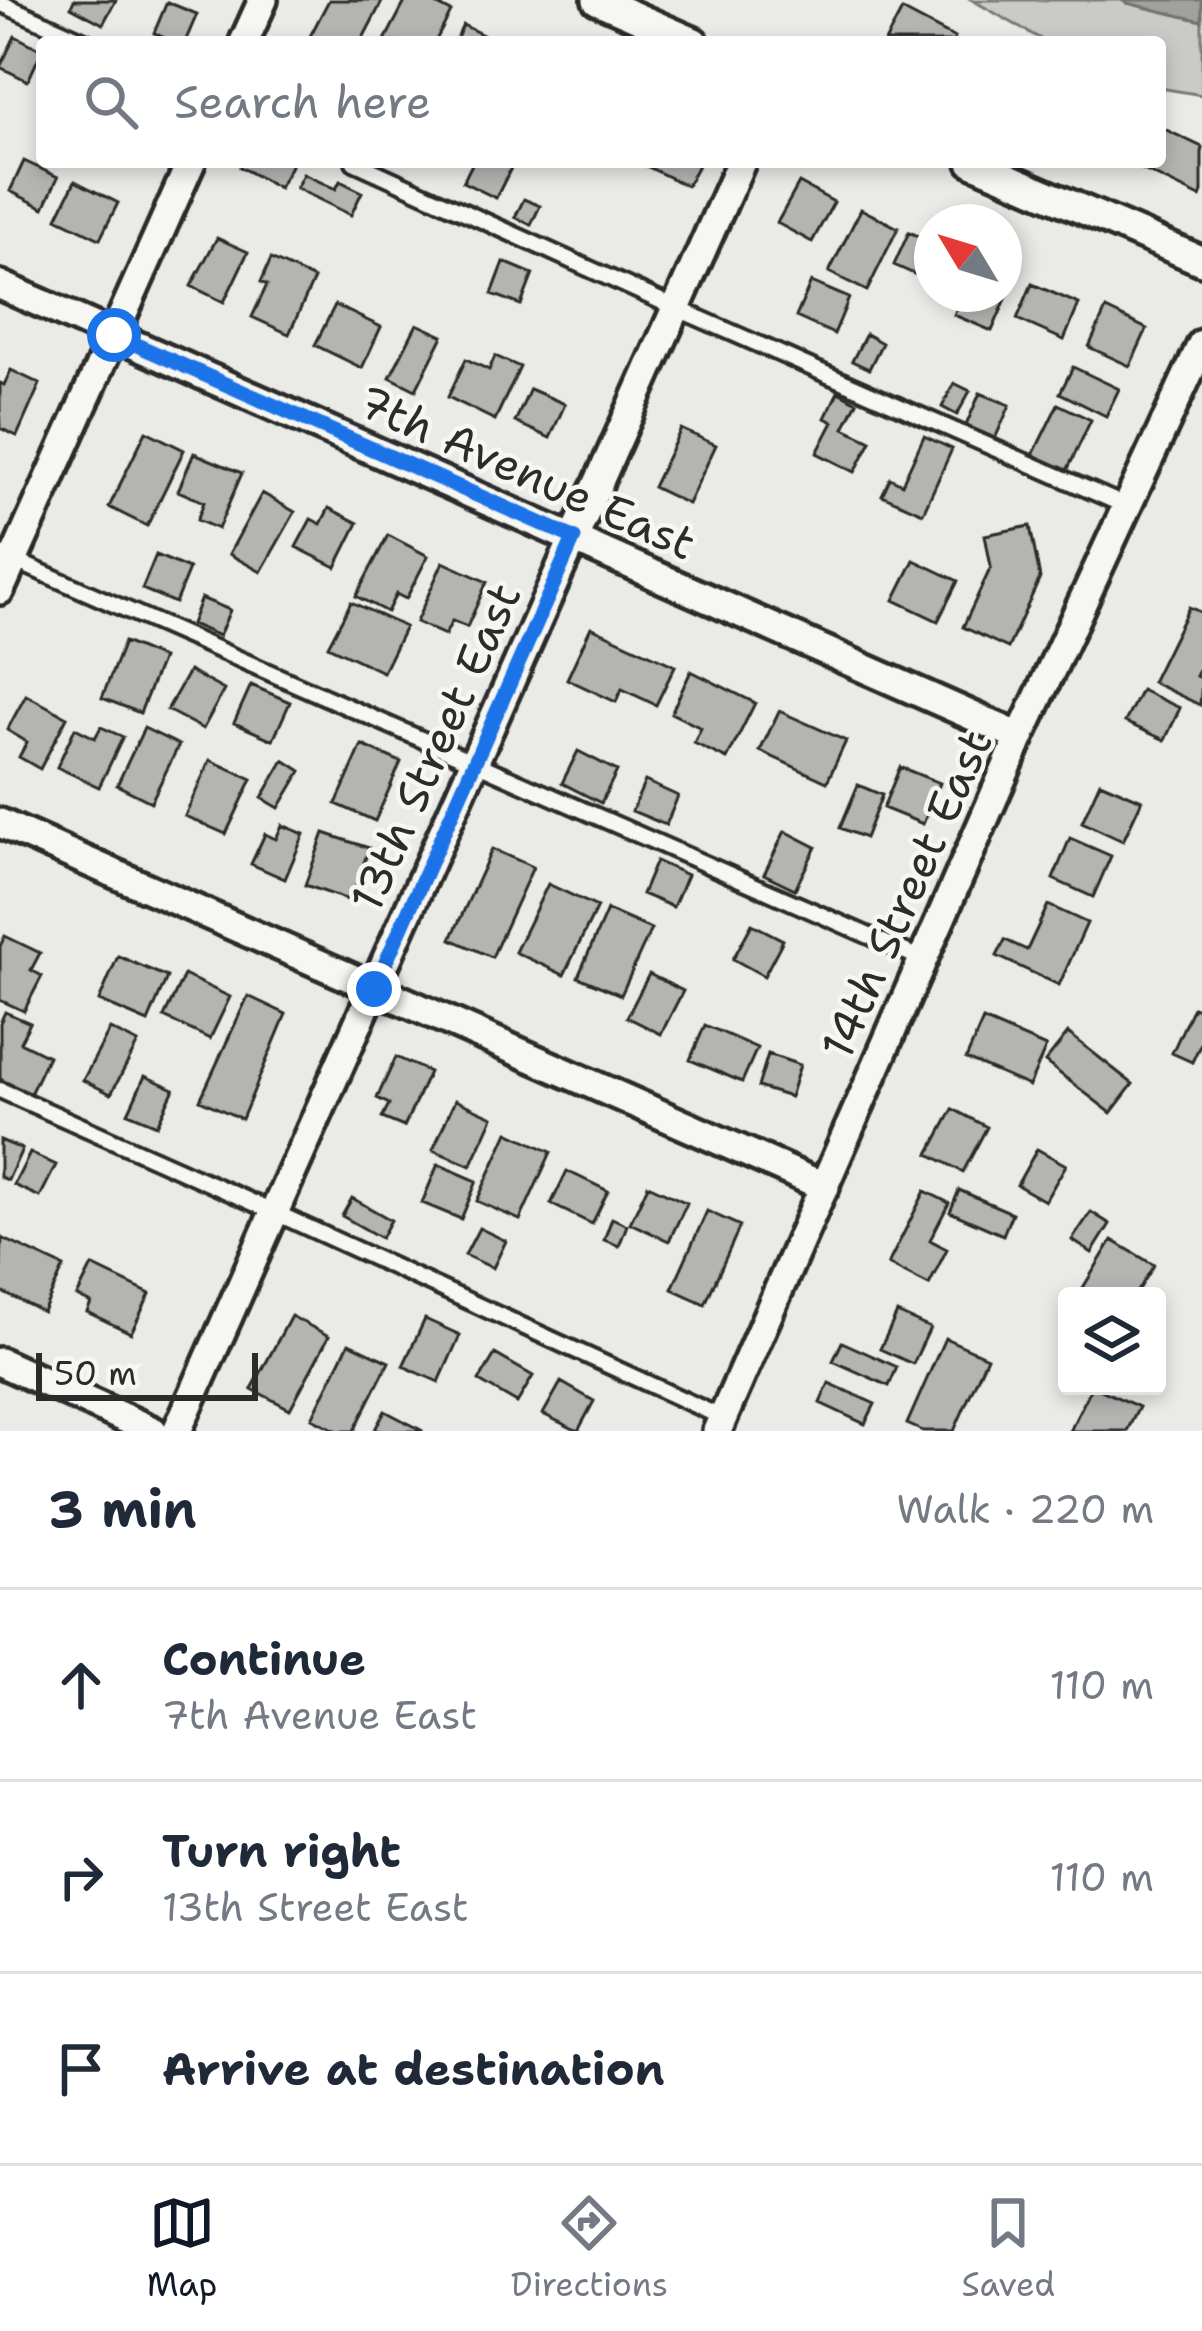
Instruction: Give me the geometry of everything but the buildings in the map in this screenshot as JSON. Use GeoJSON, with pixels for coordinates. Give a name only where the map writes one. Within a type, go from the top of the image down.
{"type":"FeatureCollection","features":[{"type":"Feature","properties":{"kind":"street"},"geometry":{"type":"LineString","coordinates":[[247,36],[263,0]]}},
{"type":"Feature","properties":{"kind":"street"},"geometry":{"type":"LineString","coordinates":[[597,0],[680,36]]}},
{"type":"Feature","properties":{"kind":"street"},"geometry":{"type":"LineString","coordinates":[[0,590],[7,556],[188,168]]}},
{"type":"Feature","properties":{"kind":"street","name":"13th Street East"},"geometry":{"type":"LineString","coordinates":[[177,1431],[738,168]]}},
{"type":"Feature","properties":{"kind":"street"},"geometry":{"type":"LineString","coordinates":[[986,168],[1202,261]]}},
{"type":"Feature","properties":{"kind":"street","name":"7th Avenue East"},"geometry":{"type":"LineString","coordinates":[[0,284],[1021,737]]}},
{"type":"Feature","properties":{"kind":"street","name":"14th Street East"},"geometry":{"type":"LineString","coordinates":[[720,1424],[1021,737],[1128,507],[1191,399],[1202,344]]}},
{"type":"Feature","properties":{"kind":"street"},"geometry":{"type":"LineString","coordinates":[[0,823],[825,1187]]}},
{"type":"Feature","properties":{"kind":"street"},"geometry":{"type":"LineString","coordinates":[[0,1362],[153,1431]]}},
{"type":"Feature","properties":{"kind":"lane"},"geometry":{"type":"LineString","coordinates":[[0,3],[74,36]]}},
{"type":"Feature","properties":{"kind":"lane"},"geometry":{"type":"LineString","coordinates":[[367,168],[1128,507]]}},
{"type":"Feature","properties":{"kind":"lane"},"geometry":{"type":"LineString","coordinates":[[7,556],[924,960]]}},
{"type":"Feature","properties":{"kind":"lane"},"geometry":{"type":"LineString","coordinates":[[0,1090],[274,1212],[720,1424]]}},
{"type":"Feature","properties":{"kind":"shaded area"},"geometry":{"type":"Polygon","coordinates":[[[972,0],[1202,0],[1202,95],[1166,89],[1166,36],[1035,36],[972,0]]]}},
{"type":"Feature","properties":{"kind":"shaded area"},"geometry":{"type":"Polygon","coordinates":[[[1121,0],[1202,0],[1202,21],[1127,3],[1121,0]]]}},
{"type":"Feature","properties":{"kind":"route"},"geometry":{"type":"LineString","coordinates":[[114,335],[574,538],[374,989]]}}]}
